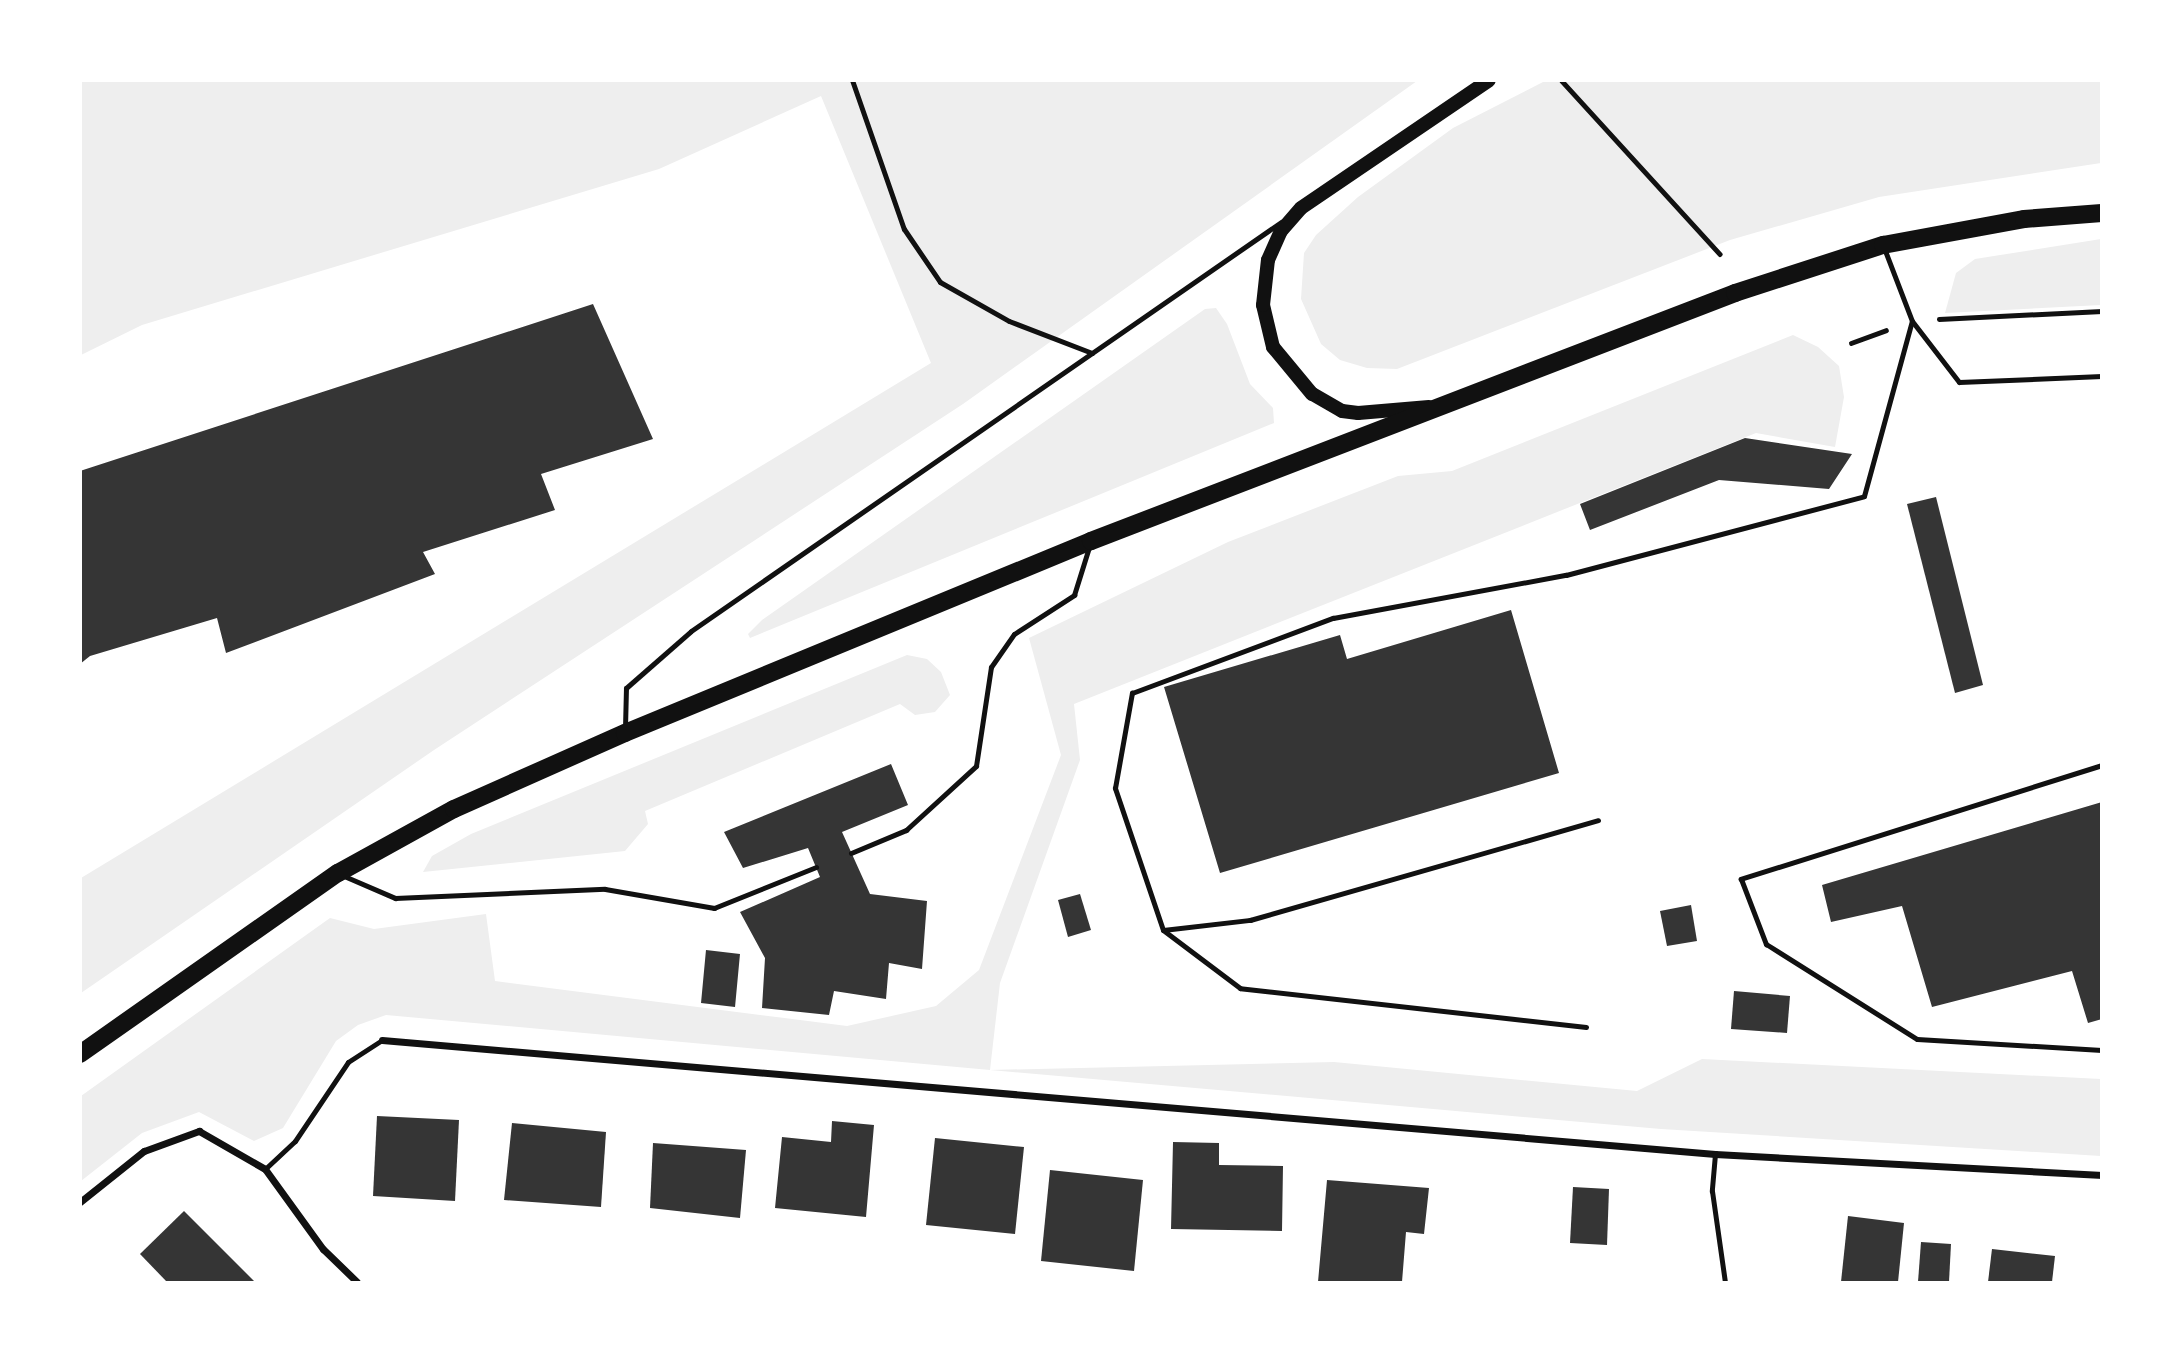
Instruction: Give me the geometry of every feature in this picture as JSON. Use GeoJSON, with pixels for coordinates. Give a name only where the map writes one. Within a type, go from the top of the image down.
{"type":"FeatureCollection","features":[{"type":"Feature","properties":{"kind":"main road"},"geometry":{"type":"LineString","coordinates":[[1446,406],[1342,411],[1312,394],[1284,365],[1266,325],[1264,282],[1281,231],[1301,208],[1489,80]]}},
{"type":"Feature","properties":{"kind":"main road"},"geometry":{"type":"LineString","coordinates":[[80,1054],[338,873],[454,809],[625,733],[1091,541],[1735,293],[1883,245],[2024,219],[2102,214]]}},
{"type":"Feature","properties":{"kind":"street"},"geometry":{"type":"LineString","coordinates":[[382,1040],[1714,1154],[2102,1175]]}},
{"type":"Feature","properties":{"kind":"street"},"geometry":{"type":"LineString","coordinates":[[80,1202],[144,1151],[199,1131],[265,1169],[323,1250],[356,1283]]}},
{"type":"Feature","properties":{"kind":"lane"},"geometry":{"type":"LineString","coordinates":[[852,80],[904,229],[940,282],[1009,321],[1092,354]]}},
{"type":"Feature","properties":{"kind":"lane"},"geometry":{"type":"LineString","coordinates":[[625,733],[626,688],[691,631],[1301,208]]}},
{"type":"Feature","properties":{"kind":"lane"},"geometry":{"type":"LineString","coordinates":[[1883,245],[1912,321],[1959,382],[2102,376]]}},
{"type":"Feature","properties":{"kind":"lane"},"geometry":{"type":"LineString","coordinates":[[1586,1027],[1240,988],[1163,930],[1115,788],[1132,693],[1333,618],[1566,575],[1864,496],[1912,321]]}},
{"type":"Feature","properties":{"kind":"lane"},"geometry":{"type":"LineString","coordinates":[[851,853],[906,830],[976,766],[991,667],[1014,634],[1074,595],[1091,541]]}},
{"type":"Feature","properties":{"kind":"lane"},"geometry":{"type":"LineString","coordinates":[[2102,765],[1741,879],[1766,944],[1917,1039],[2102,1050]]}},
{"type":"Feature","properties":{"kind":"lane"},"geometry":{"type":"LineString","coordinates":[[1163,930],[1250,920],[1598,820]]}},
{"type":"Feature","properties":{"kind":"lane"},"geometry":{"type":"LineString","coordinates":[[338,873],[395,898],[605,889],[714,908],[816,867]]}},
{"type":"Feature","properties":{"kind":"lane"},"geometry":{"type":"LineString","coordinates":[[265,1169],[295,1140],[348,1062],[382,1040]]}},
{"type":"Feature","properties":{"kind":"lane"},"geometry":{"type":"LineString","coordinates":[[1714,1154],[1712,1191],[1725,1283]]}},
{"type":"Feature","properties":{"kind":"path"},"geometry":{"type":"LineString","coordinates":[[1562,81],[1720,254]]}},
{"type":"Feature","properties":{"kind":"path"},"geometry":{"type":"LineString","coordinates":[[1851,343],[1912,321],[2102,311]]}},
{"type":"Feature","properties":{"kind":"shaded area"},"geometry":{"type":"Polygon","coordinates":[[[80,81],[1417,81],[963,404],[434,750],[81,993],[81,878],[931,363],[821,96],[659,169],[142,325],[81,355],[80,81]]]}},
{"type":"Feature","properties":{"kind":"shaded area"},"geometry":{"type":"Polygon","coordinates":[[[1545,81],[2101,81],[2101,163],[1879,197],[1730,240],[1397,369],[1367,368],[1340,360],[1321,344],[1301,299],[1304,253],[1316,235],[1358,197],[1453,128],[1545,81]]]}},
{"type":"Feature","properties":{"kind":"shaded area"},"geometry":{"type":"Polygon","coordinates":[[[2101,239],[2101,305],[1945,313],[1956,273],[1975,259],[2101,239]]]}},
{"type":"Feature","properties":{"kind":"shaded area"},"geometry":{"type":"Polygon","coordinates":[[[1216,308],[1227,324],[1250,384],[1273,408],[1274,423],[750,638],[748,634],[762,620],[1205,309],[1216,308]]]}},
{"type":"Feature","properties":{"kind":"shaded area"},"geometry":{"type":"Polygon","coordinates":[[[1793,335],[1818,347],[1839,366],[1844,397],[1835,447],[1756,433],[1074,704],[1080,760],[1000,983],[990,1070],[386,1015],[358,1025],[336,1041],[283,1128],[254,1141],[199,1112],[142,1133],[81,1181],[81,1096],[330,918],[374,929],[486,914],[495,981],[847,1026],[936,1006],[979,970],[1061,755],[1029,638],[1228,542],[1398,476],[1452,471],[1793,335]]]}},
{"type":"Feature","properties":{"kind":"shaded area"},"geometry":{"type":"Polygon","coordinates":[[[907,655],[927,659],[941,672],[950,695],[935,712],[915,715],[900,704],[645,811],[648,824],[625,851],[423,872],[432,856],[471,834],[907,655]]]}},
{"type":"Feature","properties":{"kind":"shaded area"},"geometry":{"type":"Polygon","coordinates":[[[1702,1059],[2101,1079],[2101,1156],[1661,1129],[990,1070],[1334,1062],[1637,1091],[1702,1059]]]}},
{"type":"Feature","properties":{"kind":"building"},"geometry":{"type":"Polygon","coordinates":[[[593,304],[653,439],[541,474],[555,510],[423,552],[435,574],[226,653],[217,618],[90,656],[80,664],[80,471],[593,304]]]}},
{"type":"Feature","properties":{"kind":"building"},"geometry":{"type":"Polygon","coordinates":[[[1745,438],[1852,454],[1829,489],[1719,480],[1590,530],[1580,504],[1745,438]]]}},
{"type":"Feature","properties":{"kind":"building"},"geometry":{"type":"Polygon","coordinates":[[[1936,497],[1983,685],[1955,693],[1907,504],[1936,497]]]}},
{"type":"Feature","properties":{"kind":"building"},"geometry":{"type":"Polygon","coordinates":[[[1511,610],[1559,773],[1220,873],[1164,687],[1340,635],[1347,659],[1511,610]]]}},
{"type":"Feature","properties":{"kind":"building"},"geometry":{"type":"Polygon","coordinates":[[[891,764],[908,805],[842,832],[870,894],[927,901],[922,969],[889,963],[886,999],[834,991],[829,1015],[762,1008],[765,958],[740,912],[820,877],[808,848],[743,868],[724,832],[891,764]]]}},
{"type":"Feature","properties":{"kind":"building"},"geometry":{"type":"Polygon","coordinates":[[[2102,802],[2102,1019],[2088,1023],[2072,971],[1932,1007],[1902,906],[1831,922],[1822,885],[2102,802]]]}},
{"type":"Feature","properties":{"kind":"building"},"geometry":{"type":"Polygon","coordinates":[[[1080,894],[1091,930],[1068,937],[1058,900],[1080,894]]]}},
{"type":"Feature","properties":{"kind":"building"},"geometry":{"type":"Polygon","coordinates":[[[1691,905],[1697,941],[1667,946],[1660,911],[1691,905]]]}},
{"type":"Feature","properties":{"kind":"building"},"geometry":{"type":"Polygon","coordinates":[[[706,950],[740,954],[735,1007],[701,1003],[706,950]]]}},
{"type":"Feature","properties":{"kind":"building"},"geometry":{"type":"Polygon","coordinates":[[[1734,991],[1790,996],[1787,1033],[1731,1029],[1734,991]]]}},
{"type":"Feature","properties":{"kind":"building"},"geometry":{"type":"Polygon","coordinates":[[[377,1116],[459,1120],[455,1201],[373,1196],[377,1116]]]}},
{"type":"Feature","properties":{"kind":"building"},"geometry":{"type":"Polygon","coordinates":[[[832,1121],[874,1125],[866,1217],[775,1208],[782,1137],[831,1142],[832,1121]]]}},
{"type":"Feature","properties":{"kind":"building"},"geometry":{"type":"Polygon","coordinates":[[[512,1123],[606,1132],[601,1207],[504,1200],[512,1123]]]}},
{"type":"Feature","properties":{"kind":"building"},"geometry":{"type":"Polygon","coordinates":[[[935,1138],[1024,1147],[1015,1234],[926,1225],[935,1138]]]}},
{"type":"Feature","properties":{"kind":"building"},"geometry":{"type":"Polygon","coordinates":[[[1173,1142],[1219,1143],[1219,1165],[1283,1166],[1282,1231],[1171,1229],[1173,1142]]]}},
{"type":"Feature","properties":{"kind":"building"},"geometry":{"type":"Polygon","coordinates":[[[653,1143],[746,1150],[740,1218],[650,1208],[653,1143]]]}},
{"type":"Feature","properties":{"kind":"building"},"geometry":{"type":"Polygon","coordinates":[[[1050,1170],[1143,1180],[1134,1271],[1041,1261],[1050,1170]]]}},
{"type":"Feature","properties":{"kind":"building"},"geometry":{"type":"Polygon","coordinates":[[[1327,1180],[1429,1188],[1424,1234],[1406,1232],[1402,1282],[1318,1282],[1327,1180]]]}},
{"type":"Feature","properties":{"kind":"building"},"geometry":{"type":"Polygon","coordinates":[[[1573,1187],[1609,1189],[1607,1245],[1570,1243],[1573,1187]]]}},
{"type":"Feature","properties":{"kind":"building"},"geometry":{"type":"Polygon","coordinates":[[[184,1211],[255,1282],[167,1282],[140,1254],[184,1211]]]}},
{"type":"Feature","properties":{"kind":"building"},"geometry":{"type":"Polygon","coordinates":[[[1848,1216],[1904,1223],[1898,1282],[1841,1282],[1848,1216]]]}},
{"type":"Feature","properties":{"kind":"building"},"geometry":{"type":"Polygon","coordinates":[[[1921,1242],[1951,1244],[1949,1282],[1918,1282],[1921,1242]]]}},
{"type":"Feature","properties":{"kind":"building"},"geometry":{"type":"Polygon","coordinates":[[[1992,1249],[2055,1256],[2052,1282],[1988,1282],[1992,1249]]]}}]}
